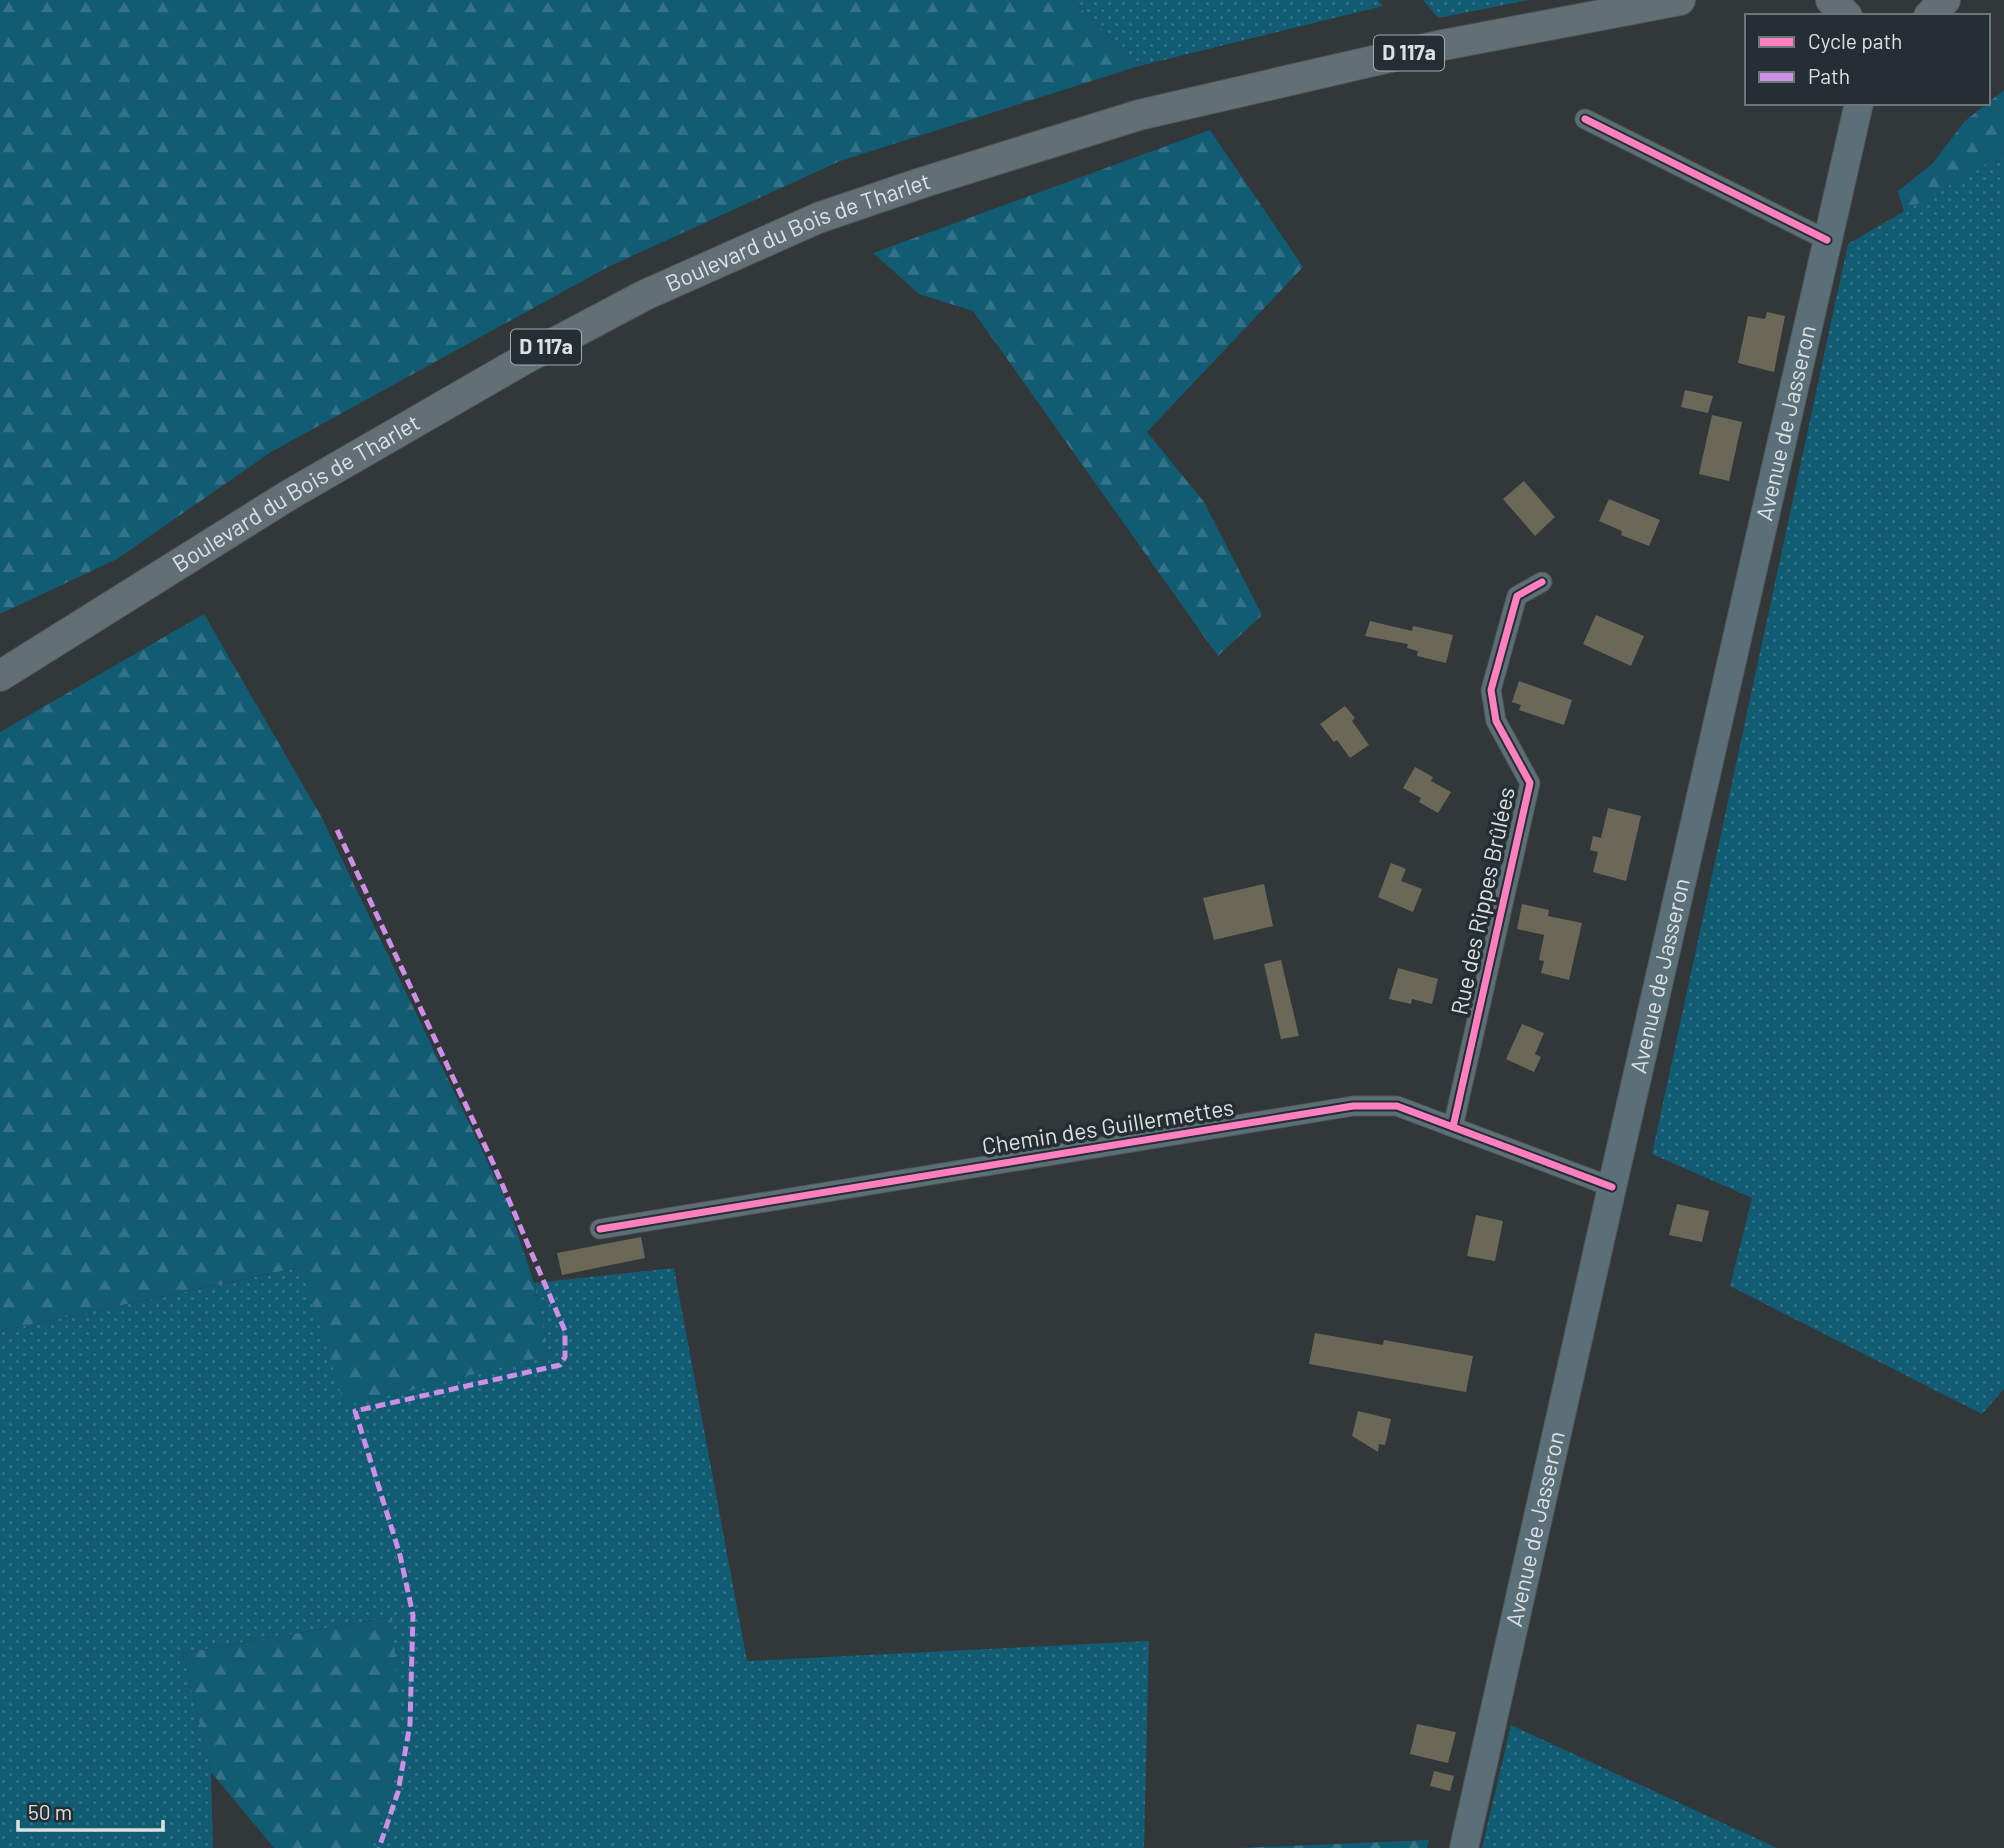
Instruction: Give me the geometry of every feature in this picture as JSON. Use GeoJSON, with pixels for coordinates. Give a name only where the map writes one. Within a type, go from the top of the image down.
{"type":"FeatureCollection","features":[{"type":"Feature","properties":{"kind":"main road","name":"Boulevard du Bois de Tharlet"},"geometry":{"type":"LineString","coordinates":[[0,676],[289,495],[528,357],[645,295],[818,218],[1139,115],[1438,46],[1680,0]]}},
{"type":"Feature","properties":{"kind":"main road"},"geometry":{"type":"LineString","coordinates":[[1831,0],[1845,14]]}},
{"type":"Feature","properties":{"kind":"main road"},"geometry":{"type":"LineString","coordinates":[[1931,14],[1945,0]]}},
{"type":"Feature","properties":{"kind":"main road","name":"Avenue de Jasseron"},"geometry":{"type":"LineString","coordinates":[[1464,1848],[1859,105]]}},
{"type":"Feature","properties":{"kind":"street"},"geometry":{"type":"LineString","coordinates":[[1585,119],[1827,240]]}},
{"type":"Feature","properties":{"kind":"street","name":"Rue des Rippes Brûlées"},"geometry":{"type":"LineString","coordinates":[[1453,1127],[1530,783],[1496,721],[1491,690],[1517,596],[1542,582]]}},
{"type":"Feature","properties":{"kind":"street","name":"Chemin des Guillermettes"},"geometry":{"type":"LineString","coordinates":[[600,1229],[1353,1106],[1397,1106],[1612,1186]]}},
{"type":"Feature","properties":{"kind":"green space"},"geometry":{"type":"Polygon","coordinates":[[[0,0],[1072,0],[1139,66],[840,161],[608,267],[271,452],[117,559],[0,614],[0,0]]]}},
{"type":"Feature","properties":{"kind":"green space"},"geometry":{"type":"Polygon","coordinates":[[[1072,0],[1378,0],[1383,6],[1139,66],[1072,0]]]}},
{"type":"Feature","properties":{"kind":"green space"},"geometry":{"type":"Polygon","coordinates":[[[1423,0],[1529,0],[1438,18],[1423,0]]]}},
{"type":"Feature","properties":{"kind":"green space"},"geometry":{"type":"Polygon","coordinates":[[[2004,90],[2004,153],[1904,212],[1898,191],[1932,164],[1965,121],[1985,105],[1990,105],[1990,101],[2004,90]]]}},
{"type":"Feature","properties":{"kind":"green space"},"geometry":{"type":"Polygon","coordinates":[[[1210,130],[1303,267],[1147,432],[1204,502],[1262,615],[1218,656],[973,311],[919,294],[873,253],[1210,130]]]}},
{"type":"Feature","properties":{"kind":"green space"},"geometry":{"type":"Polygon","coordinates":[[[2004,153],[2004,1389],[1982,1414],[1730,1286],[1752,1198],[1652,1154],[1848,244],[2004,153]]]}},
{"type":"Feature","properties":{"kind":"green space"},"geometry":{"type":"Polygon","coordinates":[[[204,614],[322,818],[508,1204],[534,1283],[549,1355],[345,1407],[301,1267],[0,1331],[0,732],[204,614]]]}},
{"type":"Feature","properties":{"kind":"green space"},"geometry":{"type":"Polygon","coordinates":[[[302,1267],[345,1406],[549,1355],[534,1283],[674,1268],[747,1661],[1149,1641],[1144,1848],[370,1848],[403,1753],[391,1617],[183,1653],[211,1772],[213,1848],[0,1848],[0,1331],[302,1267]]]}},
{"type":"Feature","properties":{"kind":"green space"},"geometry":{"type":"Polygon","coordinates":[[[392,1617],[403,1753],[370,1848],[274,1848],[211,1772],[183,1653],[392,1617]]]}},
{"type":"Feature","properties":{"kind":"green space"},"geometry":{"type":"Polygon","coordinates":[[[1511,1725],[1777,1848],[1482,1848],[1511,1725]]]}},
{"type":"Feature","properties":{"kind":"green space"},"geometry":{"type":"Polygon","coordinates":[[[1429,1840],[1427,1848],[1237,1848],[1429,1840]]]}},
{"type":"Feature","properties":{"kind":"building"},"geometry":{"type":"Polygon","coordinates":[[[1767,312],[1785,316],[1774,372],[1738,363],[1748,316],[1765,319],[1767,312]]]}},
{"type":"Feature","properties":{"kind":"building"},"geometry":{"type":"Polygon","coordinates":[[[1685,390],[1713,396],[1708,413],[1681,407],[1685,390]]]}},
{"type":"Feature","properties":{"kind":"building"},"geometry":{"type":"Polygon","coordinates":[[[1712,415],[1742,422],[1729,481],[1699,474],[1712,415]]]}},
{"type":"Feature","properties":{"kind":"building"},"geometry":{"type":"Polygon","coordinates":[[[1524,481],[1555,517],[1535,536],[1503,499],[1524,481]]]}},
{"type":"Feature","properties":{"kind":"building"},"geometry":{"type":"Polygon","coordinates":[[[1609,499],[1660,520],[1649,546],[1621,535],[1622,531],[1599,521],[1609,499]]]}},
{"type":"Feature","properties":{"kind":"building"},"geometry":{"type":"Polygon","coordinates":[[[1596,615],[1644,636],[1631,666],[1583,644],[1596,615]]]}},
{"type":"Feature","properties":{"kind":"building"},"geometry":{"type":"Polygon","coordinates":[[[1370,621],[1412,631],[1413,626],[1453,635],[1446,663],[1417,656],[1418,651],[1407,648],[1408,644],[1365,636],[1370,621]]]}},
{"type":"Feature","properties":{"kind":"building"},"geometry":{"type":"Polygon","coordinates":[[[1519,681],[1572,700],[1564,725],[1519,710],[1521,705],[1512,702],[1519,681]]]}},
{"type":"Feature","properties":{"kind":"building"},"geometry":{"type":"Polygon","coordinates":[[[1345,706],[1355,718],[1352,721],[1369,745],[1350,758],[1337,740],[1334,742],[1320,724],[1345,706]]]}},
{"type":"Feature","properties":{"kind":"building"},"geometry":{"type":"Polygon","coordinates":[[[1415,767],[1433,777],[1431,781],[1451,792],[1438,813],[1419,802],[1421,798],[1403,788],[1415,767]]]}},
{"type":"Feature","properties":{"kind":"building"},"geometry":{"type":"Polygon","coordinates":[[[1608,808],[1641,816],[1626,881],[1593,872],[1598,852],[1590,850],[1593,836],[1601,838],[1608,808]]]}},
{"type":"Feature","properties":{"kind":"building"},"geometry":{"type":"Polygon","coordinates":[[[1391,863],[1406,869],[1401,881],[1422,889],[1413,912],[1378,897],[1391,863]]]}},
{"type":"Feature","properties":{"kind":"building"},"geometry":{"type":"Polygon","coordinates":[[[1264,884],[1273,926],[1214,940],[1203,898],[1264,884]]]}},
{"type":"Feature","properties":{"kind":"building"},"geometry":{"type":"Polygon","coordinates":[[[1522,904],[1549,910],[1548,916],[1582,923],[1569,980],[1541,973],[1544,961],[1539,960],[1544,935],[1517,929],[1522,904]]]}},
{"type":"Feature","properties":{"kind":"building"},"geometry":{"type":"Polygon","coordinates":[[[1281,960],[1299,1036],[1281,1039],[1264,964],[1281,960]]]}},
{"type":"Feature","properties":{"kind":"building"},"geometry":{"type":"Polygon","coordinates":[[[1398,968],[1438,979],[1432,1004],[1412,999],[1411,1004],[1389,999],[1398,968]]]}},
{"type":"Feature","properties":{"kind":"building"},"geometry":{"type":"Polygon","coordinates":[[[1522,1024],[1544,1033],[1535,1054],[1541,1057],[1534,1072],[1506,1059],[1522,1024]]]}},
{"type":"Feature","properties":{"kind":"building"},"geometry":{"type":"Polygon","coordinates":[[[1677,1204],[1709,1211],[1702,1242],[1669,1235],[1677,1204]]]}},
{"type":"Feature","properties":{"kind":"building"},"geometry":{"type":"Polygon","coordinates":[[[1476,1215],[1503,1221],[1495,1261],[1467,1256],[1476,1215]]]}},
{"type":"Feature","properties":{"kind":"building"},"geometry":{"type":"Polygon","coordinates":[[[641,1237],[645,1258],[562,1275],[557,1253],[641,1237]]]}},
{"type":"Feature","properties":{"kind":"building"},"geometry":{"type":"Polygon","coordinates":[[[1315,1333],[1383,1345],[1384,1340],[1473,1356],[1466,1392],[1309,1364],[1315,1333]]]}},
{"type":"Feature","properties":{"kind":"building"},"geometry":{"type":"Polygon","coordinates":[[[1358,1411],[1391,1419],[1385,1445],[1379,1444],[1378,1452],[1352,1436],[1358,1411]]]}},
{"type":"Feature","properties":{"kind":"building"},"geometry":{"type":"Polygon","coordinates":[[[1417,1724],[1456,1732],[1448,1763],[1410,1754],[1417,1724]]]}},
{"type":"Feature","properties":{"kind":"building"},"geometry":{"type":"Polygon","coordinates":[[[1434,1771],[1454,1776],[1450,1791],[1430,1786],[1434,1771]]]}},
{"type":"Feature","properties":{"kind":"marked path"},"geometry":{"type":"LineString","coordinates":[[337,830],[493,1163],[565,1331],[565,1357],[560,1365],[355,1411],[400,1555],[413,1615],[410,1724],[398,1792],[379,1848]]}},
{"type":"Feature","properties":{"kind":"cycle path"},"geometry":{"type":"LineString","coordinates":[[1585,119],[1827,240]]}},
{"type":"Feature","properties":{"kind":"cycle path"},"geometry":{"type":"LineString","coordinates":[[1453,1127],[1530,783],[1496,721],[1491,690],[1517,596],[1542,582]]}},
{"type":"Feature","properties":{"kind":"cycle path"},"geometry":{"type":"LineString","coordinates":[[600,1229],[1353,1106],[1397,1106],[1612,1187]]}}]}
